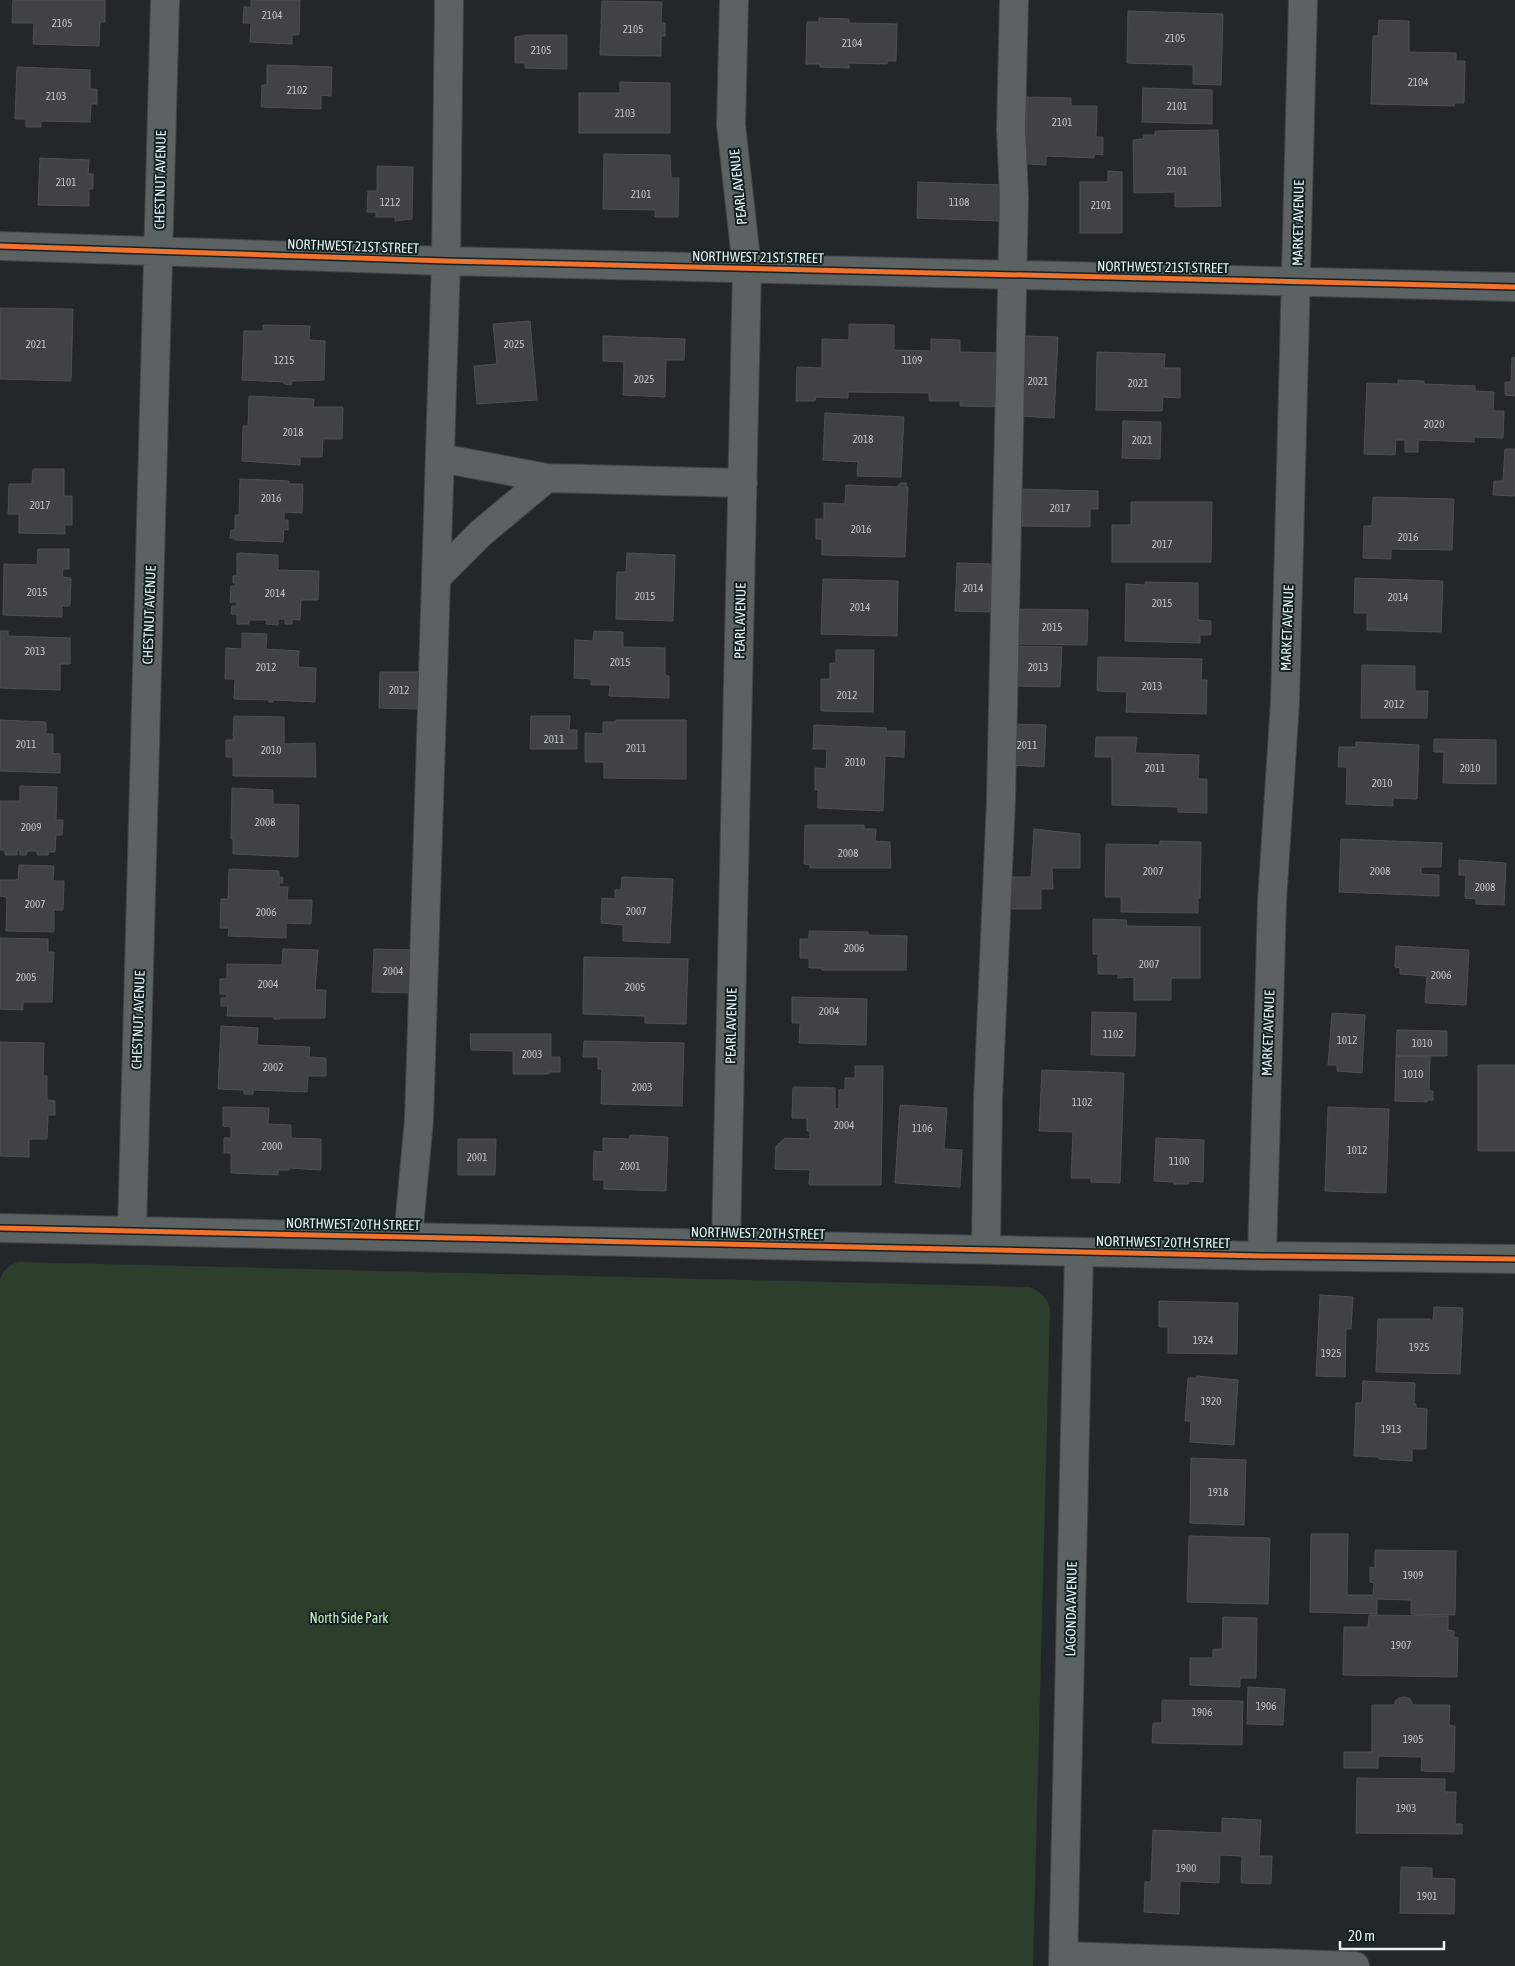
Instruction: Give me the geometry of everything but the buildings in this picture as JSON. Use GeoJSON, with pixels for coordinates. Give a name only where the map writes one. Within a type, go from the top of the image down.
{"type":"FeatureCollection","features":[{"type":"Feature","properties":{"kind":"street","name":"CHESTNUT AVENUE"},"geometry":{"type":"LineString","coordinates":[[132,1230],[165,0]]}},
{"type":"Feature","properties":{"kind":"street"},"geometry":{"type":"LineString","coordinates":[[408,1237],[419,1120],[446,261],[449,0]]}},
{"type":"Feature","properties":{"kind":"street","name":"PEARL AVENUE"},"geometry":{"type":"LineString","coordinates":[[726,1244],[747,268],[731,125],[734,0]]}},
{"type":"Feature","properties":{"kind":"street"},"geometry":{"type":"LineString","coordinates":[[986,1249],[988,1100],[1001,799],[1014,197],[1011,129],[1014,0]]}},
{"type":"Feature","properties":{"kind":"street","name":"MARKET AVENUE"},"geometry":{"type":"LineString","coordinates":[[1262,1256],[1272,901],[1285,702],[1304,0]]}},
{"type":"Feature","properties":{"kind":"street","name":"NORTHWEST 21ST STREET"},"geometry":{"type":"LineString","coordinates":[[0,246],[446,261],[1515,287]]}},
{"type":"Feature","properties":{"kind":"street"},"geometry":{"type":"LineString","coordinates":[[440,458],[547,478],[743,483]]}},
{"type":"Feature","properties":{"kind":"street"},"geometry":{"type":"LineString","coordinates":[[436,578],[480,534],[547,478]]}},
{"type":"Feature","properties":{"kind":"street","name":"NORTHWEST 20TH STREET"},"geometry":{"type":"LineString","coordinates":[[0,1228],[1262,1256],[1515,1259]]}},
{"type":"Feature","properties":{"kind":"street","name":"LAGONDA AVENUE"},"geometry":{"type":"LineString","coordinates":[[1064,1961],[1079,1252]]}},
{"type":"Feature","properties":{"kind":"street"},"geometry":{"type":"LineString","coordinates":[[1064,1961],[1356,1966]]}},
{"type":"Feature","properties":{"kind":"green space","name":"North Side Park"},"geometry":{"type":"Polygon","coordinates":[[[19,1262],[1030,1287],[1043,1295],[1050,1309],[1033,1966],[0,1966],[0,1279],[7,1268],[19,1262]]]}},
{"type":"Feature","properties":{"kind":"cycle path"},"geometry":{"type":"LineString","coordinates":[[0,246],[446,261],[1515,287]]}},
{"type":"Feature","properties":{"kind":"cycle path"},"geometry":{"type":"LineString","coordinates":[[0,1228],[1262,1256],[1515,1259]]}}]}
